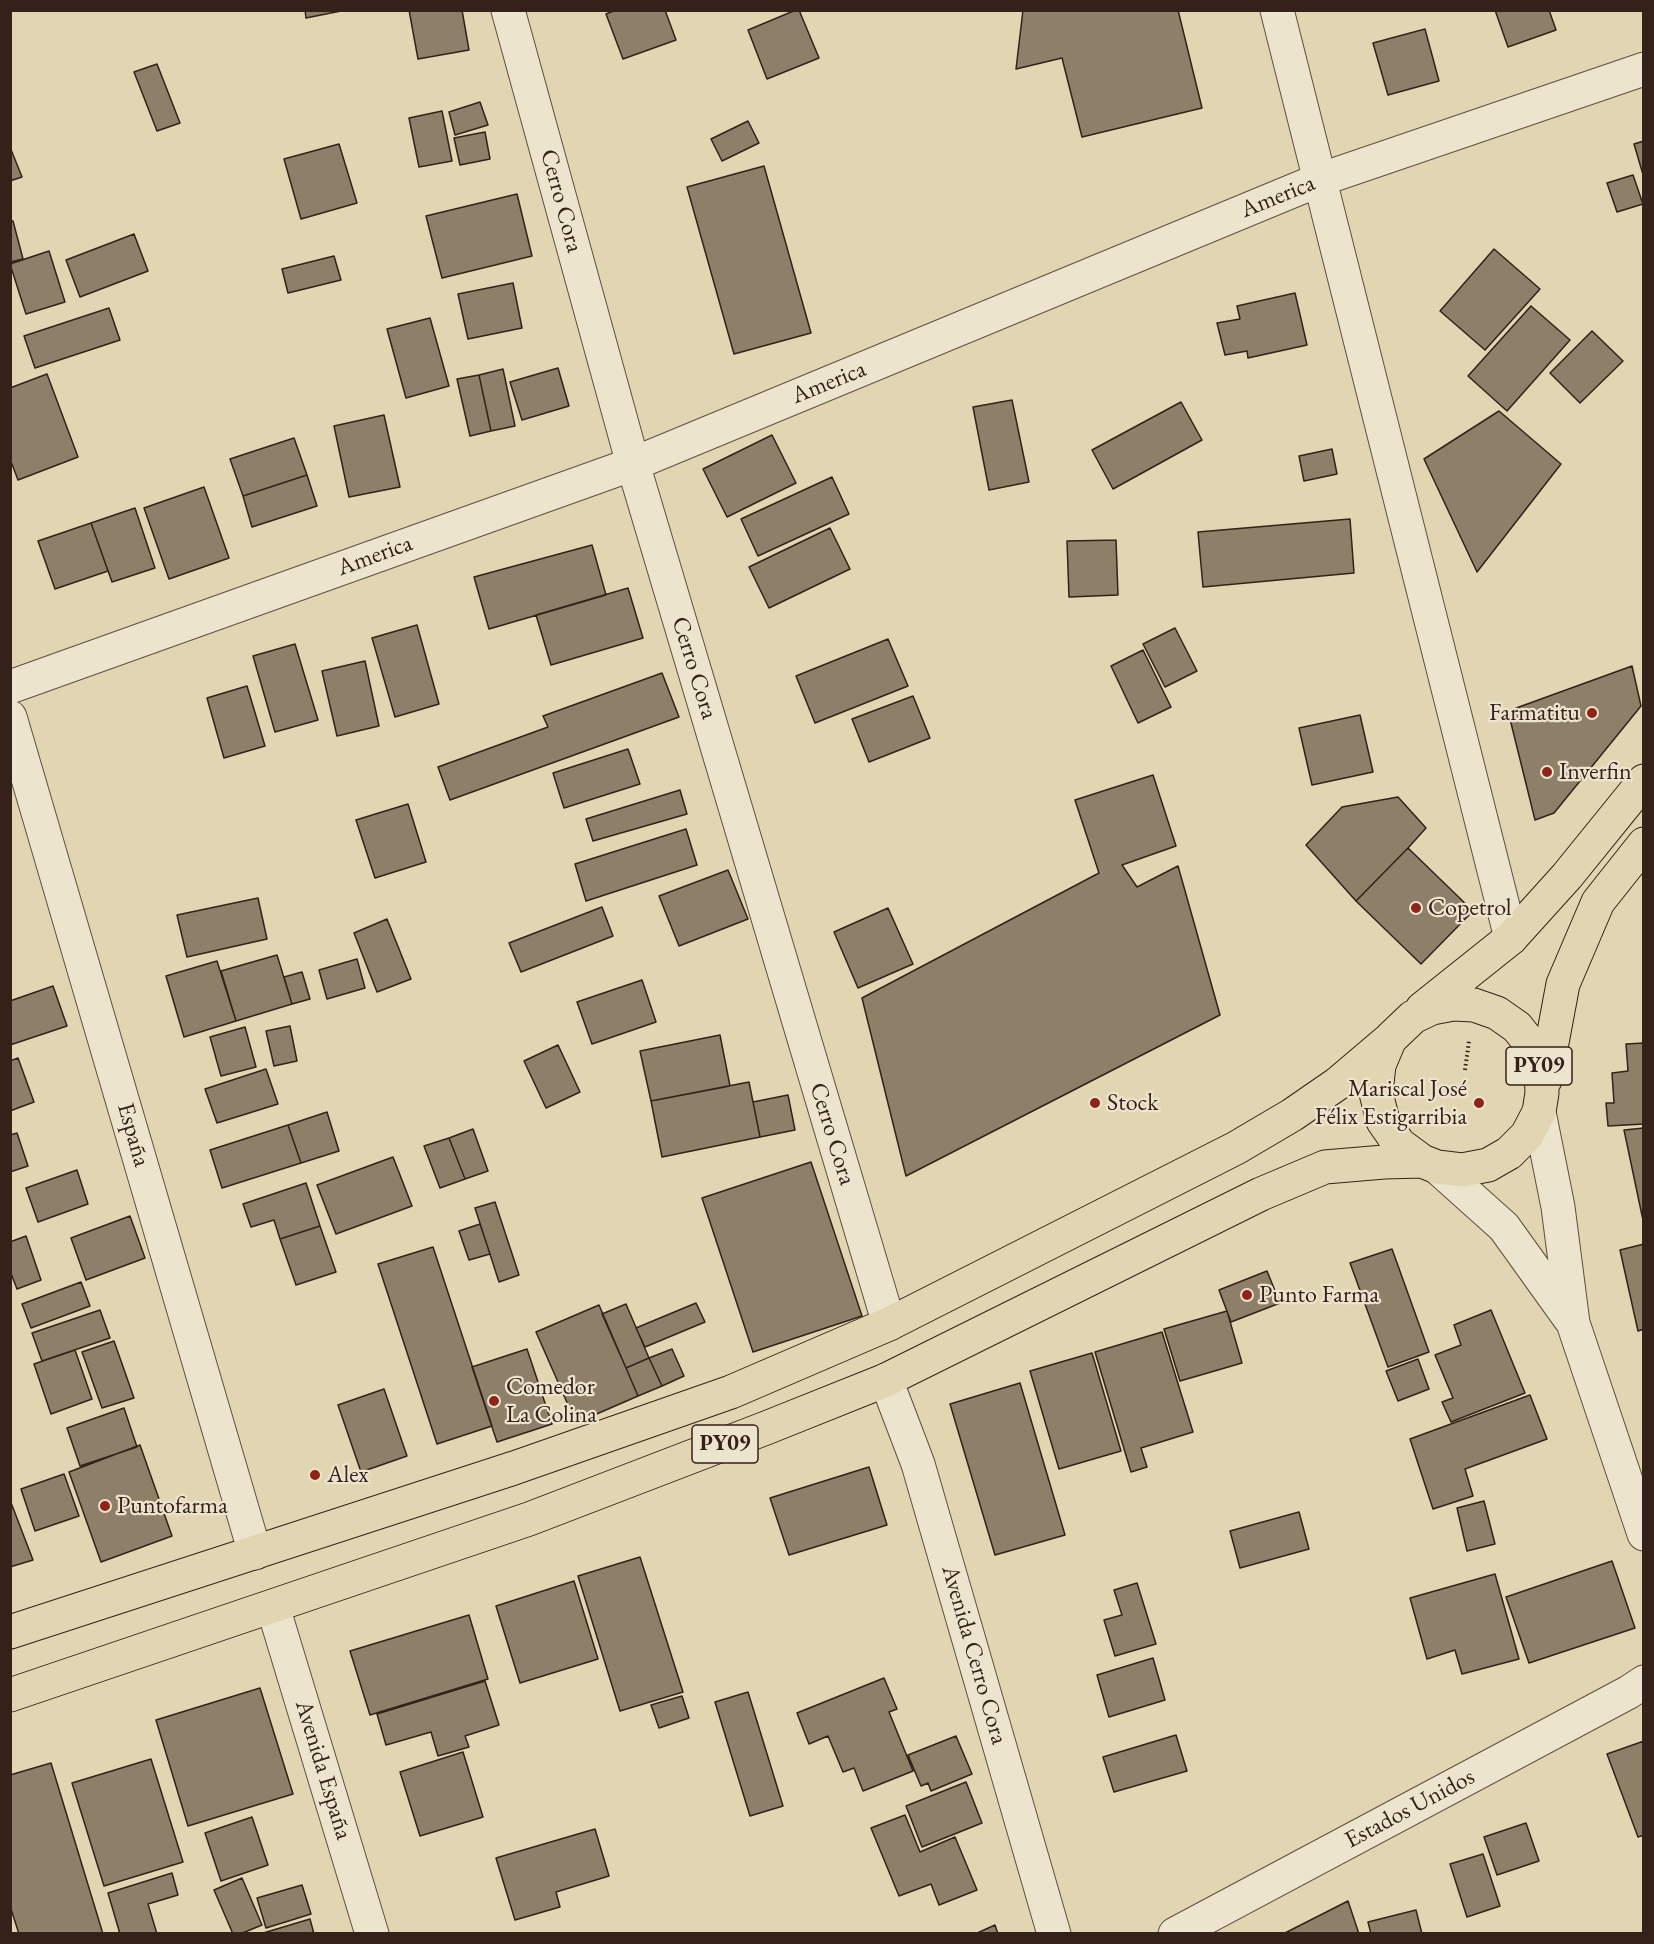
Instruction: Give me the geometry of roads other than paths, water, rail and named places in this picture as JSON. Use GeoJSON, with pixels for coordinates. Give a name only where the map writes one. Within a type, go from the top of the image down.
{"type":"FeatureCollection","features":[{"type":"Feature","properties":{"kind":"highway","name":"PY09"},"geometry":{"type":"LineString","coordinates":[[10,1632],[514,1468],[731,1392],[889,1324],[1236,1148],[1292,1115],[1337,1084],[1511,938],[1567,876],[1644,781]]}},
{"type":"Feature","properties":{"kind":"highway","name":"PY09"},"geometry":{"type":"LineString","coordinates":[[10,1695],[529,1519],[886,1380],[1261,1194],[1325,1167],[1384,1162],[1429,1164],[1462,1170],[1488,1165],[1509,1153],[1527,1135],[1540,1103],[1563,984],[1598,902],[1644,844]]}},
{"type":"Feature","properties":{"kind":"highway","name":"PY09"},"geometry":{"type":"LineString","coordinates":[[1429,1164],[1399,1144],[1383,1121],[1376,1093],[1379,1065],[1402,1028],[1432,1008],[1453,1004],[1474,1005],[1497,1013],[1517,1027],[1532,1046],[1540,1069],[1540,1103]]}},
{"type":"Feature","properties":{"kind":"street","name":"Cerro Cora"},"geometry":{"type":"LineString","coordinates":[[508,10],[633,464],[889,1324]]}},
{"type":"Feature","properties":{"kind":"street"},"geometry":{"type":"LineString","coordinates":[[1277,10],[1318,180],[1511,938]]}},
{"type":"Feature","properties":{"kind":"street","name":"America"},"geometry":{"type":"LineString","coordinates":[[10,687],[633,464],[1318,180],[1644,69]]}},
{"type":"Feature","properties":{"kind":"street","name":"España"},"geometry":{"type":"LineString","coordinates":[[10,717],[255,1553]]}},
{"type":"Feature","properties":{"kind":"street"},"geometry":{"type":"LineString","coordinates":[[1540,1103],[1558,1207],[1573,1323],[1644,1534]]}},
{"type":"Feature","properties":{"kind":"street"},"geometry":{"type":"LineString","coordinates":[[1429,1164],[1504,1227],[1573,1323]]}},
{"type":"Feature","properties":{"kind":"street","name":"Avenida Cerro Cora"},"geometry":{"type":"LineString","coordinates":[[886,1380],[918,1464],[1054,1934]]}},
{"type":"Feature","properties":{"kind":"street","name":"Avenida España"},"geometry":{"type":"LineString","coordinates":[[273,1607],[372,1934]]}},
{"type":"Feature","properties":{"kind":"street","name":"Estados Unidos"},"geometry":{"type":"LineString","coordinates":[[1175,1934],[1644,1682]]}},
{"type":"Feature","properties":{"kind":"place","name":"Farmatitu"},"geometry":{"type":"Point","coordinates":[1592,713]}},
{"type":"Feature","properties":{"kind":"place","name":"Inverfin"},"geometry":{"type":"Point","coordinates":[1547,772]}},
{"type":"Feature","properties":{"kind":"place","name":"Copetrol"},"geometry":{"type":"Point","coordinates":[1416,908]}},
{"type":"Feature","properties":{"kind":"place","name":"Stock"},"geometry":{"type":"Point","coordinates":[1095,1103]}},
{"type":"Feature","properties":{"kind":"place","name":"Mariscal José Félix Estigarribia"},"geometry":{"type":"Point","coordinates":[1479,1103]}},
{"type":"Feature","properties":{"kind":"place","name":"Punto Farma"},"geometry":{"type":"Point","coordinates":[1247,1295]}},
{"type":"Feature","properties":{"kind":"place","name":"Comedor La Colina"},"geometry":{"type":"Point","coordinates":[494,1401]}},
{"type":"Feature","properties":{"kind":"place","name":"Alex"},"geometry":{"type":"Point","coordinates":[315,1475]}},
{"type":"Feature","properties":{"kind":"place","name":"Puntofarma"},"geometry":{"type":"Point","coordinates":[105,1506]}}]}
